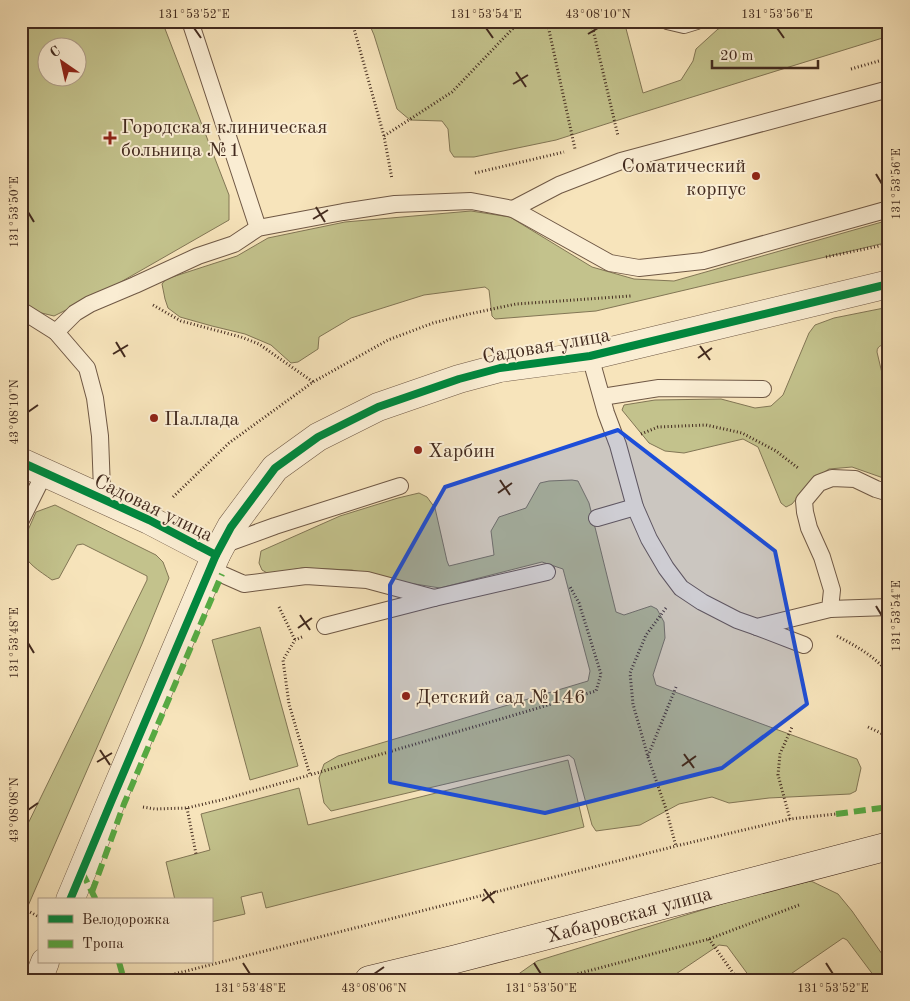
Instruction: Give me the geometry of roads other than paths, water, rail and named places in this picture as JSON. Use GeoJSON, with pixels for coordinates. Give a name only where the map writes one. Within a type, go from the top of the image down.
{"type":"FeatureCollection","features":[{"type":"Feature","properties":{"kind":"street","name":"Садовая улица"},"geometry":{"type":"LineString","coordinates":[[33,467],[149,520],[216,557],[232,526],[275,468],[318,437],[378,407],[459,379],[500,368],[590,356],[889,284]]}},
{"type":"Feature","properties":{"kind":"street"},"geometry":{"type":"LineString","coordinates":[[71,898],[216,557]]}},
{"type":"Feature","properties":{"kind":"street","name":"Хабаровская улица"},"geometry":{"type":"LineString","coordinates":[[369,980],[889,846]]}},
{"type":"Feature","properties":{"kind":"street"},"geometry":{"type":"LineString","coordinates":[[38,980],[44,964]]}},
{"type":"Feature","properties":{"kind":"lane"},"geometry":{"type":"LineString","coordinates":[[190,21],[258,228]]}},
{"type":"Feature","properties":{"kind":"lane"},"geometry":{"type":"LineString","coordinates":[[667,21],[684,24],[697,21]]}},
{"type":"Feature","properties":{"kind":"lane"},"geometry":{"type":"LineString","coordinates":[[514,209],[559,185],[620,161],[889,89]]}},
{"type":"Feature","properties":{"kind":"lane"},"geometry":{"type":"LineString","coordinates":[[56,332],[75,313],[90,304],[198,256],[234,244],[258,228],[396,204],[471,201],[514,209],[610,263],[639,268],[703,261],[889,209]]}},
{"type":"Feature","properties":{"kind":"lane"},"geometry":{"type":"LineString","coordinates":[[21,310],[56,332],[87,368],[95,398],[100,436],[102,490],[109,501]]}},
{"type":"Feature","properties":{"kind":"lane"},"geometry":{"type":"LineString","coordinates":[[590,356],[606,413],[618,445],[634,507],[649,539],[666,568],[681,588],[702,602],[738,620],[804,645]]}},
{"type":"Feature","properties":{"kind":"lane"},"geometry":{"type":"LineString","coordinates":[[602,397],[659,388],[763,389]]}},
{"type":"Feature","properties":{"kind":"lane"},"geometry":{"type":"LineString","coordinates":[[21,520],[33,467]]}},
{"type":"Feature","properties":{"kind":"lane"},"geometry":{"type":"LineString","coordinates":[[830,609],[832,590],[822,557],[809,528],[804,501],[818,483],[832,478],[855,479],[889,493]]}},
{"type":"Feature","properties":{"kind":"lane"},"geometry":{"type":"LineString","coordinates":[[400,486],[275,526],[216,557],[244,584],[306,576],[366,580],[434,598]]}},
{"type":"Feature","properties":{"kind":"lane"},"geometry":{"type":"LineString","coordinates":[[597,518],[634,507]]}},
{"type":"Feature","properties":{"kind":"lane"},"geometry":{"type":"LineString","coordinates":[[325,626],[547,572]]}},
{"type":"Feature","properties":{"kind":"lane"},"geometry":{"type":"LineString","coordinates":[[757,627],[830,609],[889,607]]}},
{"type":"Feature","properties":{"kind":"place","name":"Городская клиническая больница №1"},"geometry":{"type":"Point","coordinates":[110,138]}},
{"type":"Feature","properties":{"kind":"place","name":"Соматический корпус"},"geometry":{"type":"Point","coordinates":[756,176]}},
{"type":"Feature","properties":{"kind":"place","name":"Паллада"},"geometry":{"type":"Point","coordinates":[154,418]}},
{"type":"Feature","properties":{"kind":"place","name":"Харбин"},"geometry":{"type":"Point","coordinates":[418,450]}},
{"type":"Feature","properties":{"kind":"place","name":"Детский сад №146"},"geometry":{"type":"Point","coordinates":[406,696]}}]}
